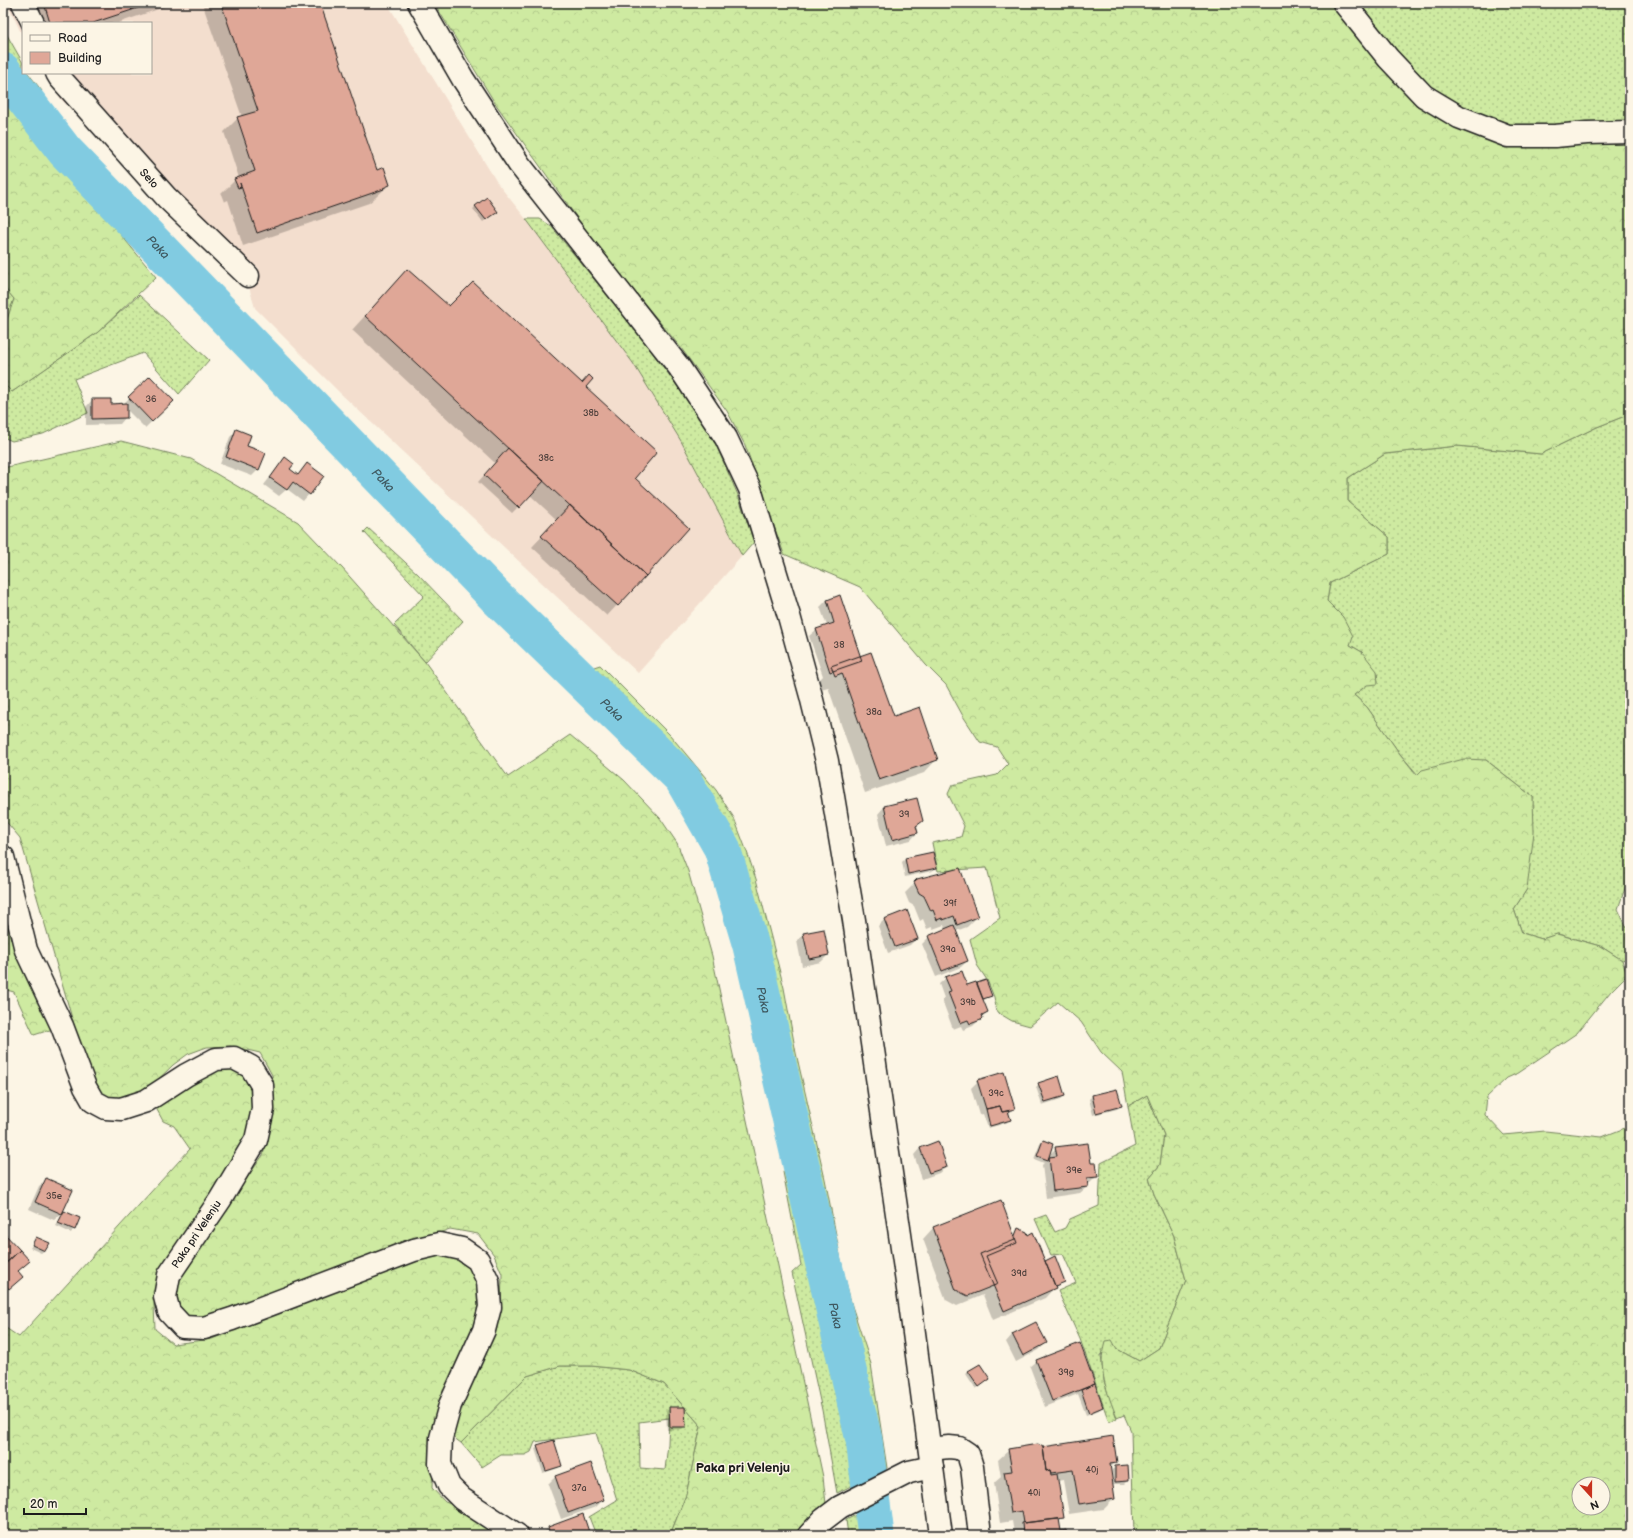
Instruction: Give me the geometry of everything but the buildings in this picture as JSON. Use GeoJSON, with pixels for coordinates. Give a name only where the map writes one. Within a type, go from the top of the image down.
{"type":"FeatureCollection","features":[{"type":"Feature","properties":{"kind":"street"},"geometry":{"type":"LineString","coordinates":[[23,3],[32,22]]}},
{"type":"Feature","properties":{"kind":"street"},"geometry":{"type":"LineString","coordinates":[[419,3],[463,79],[519,164],[679,367],[726,438],[750,489],[790,616],[827,761],[854,920],[910,1303],[941,1535]]}},
{"type":"Feature","properties":{"kind":"street"},"geometry":{"type":"LineString","coordinates":[[1344,3],[1388,58],[1424,96],[1459,117],[1508,136],[1555,136],[1587,133],[1630,132]]}},
{"type":"Feature","properties":{"kind":"street","name":"Selo"},"geometry":{"type":"LineString","coordinates":[[58,74],[167,198],[248,276]]}},
{"type":"Feature","properties":{"kind":"street","name":"Paka pri Velenju"},"geometry":{"type":"LineString","coordinates":[[3,857],[26,950],[62,1026],[84,1087],[93,1101],[106,1108],[121,1109],[146,1101],[186,1075],[216,1059],[234,1058],[251,1068],[262,1085],[263,1109],[256,1140],[220,1200],[169,1275],[165,1297],[169,1312],[183,1326],[204,1328],[240,1317],[414,1250],[439,1244],[462,1249],[478,1260],[488,1281],[490,1307],[484,1330],[450,1404],[441,1438],[440,1464],[449,1486],[462,1498],[516,1535]]}},
{"type":"Feature","properties":{"kind":"street"},"geometry":{"type":"LineString","coordinates":[[809,1535],[823,1520],[840,1508],[954,1447],[959,1448],[968,1454],[972,1467],[980,1535]]}},
{"type":"Feature","properties":{"kind":"shaded area"},"geometry":{"type":"Polygon","coordinates":[[[7,3],[387,3],[498,184],[526,219],[633,363],[681,441],[742,556],[638,673],[339,392],[255,308],[249,287],[259,268],[164,203],[61,99],[46,74],[152,74],[152,22],[22,22],[22,35],[7,3]]]}},
{"type":"Feature","properties":{"kind":"green space"},"geometry":{"type":"Polygon","coordinates":[[[434,3],[1335,3],[1445,117],[1480,138],[1511,145],[1630,142],[1630,414],[1597,427],[1541,454],[1457,446],[1385,454],[1348,478],[1348,502],[1389,537],[1389,554],[1330,583],[1327,601],[1343,617],[1353,636],[1350,645],[1362,652],[1377,671],[1378,684],[1367,685],[1354,695],[1367,707],[1400,754],[1417,775],[1422,770],[1464,759],[1486,760],[1533,797],[1534,832],[1527,889],[1514,909],[1522,933],[1542,939],[1557,934],[1600,946],[1622,960],[1627,975],[1611,991],[1577,1033],[1516,1074],[1507,1078],[1487,1097],[1485,1115],[1504,1135],[1545,1131],[1602,1137],[1630,1126],[1630,1535],[1134,1535],[1131,1431],[1124,1415],[1117,1418],[1104,1380],[1102,1361],[1105,1341],[1112,1340],[1117,1349],[1139,1361],[1159,1348],[1186,1280],[1174,1236],[1154,1194],[1149,1178],[1160,1165],[1164,1135],[1147,1095],[1128,1106],[1122,1072],[1101,1052],[1081,1022],[1058,1002],[1030,1026],[1012,1021],[997,1012],[994,997],[987,980],[977,965],[970,939],[1000,918],[987,868],[938,871],[932,843],[961,837],[964,826],[948,794],[952,785],[997,775],[1008,764],[997,747],[980,742],[963,716],[946,685],[926,665],[860,587],[784,554],[745,445],[727,411],[681,348],[598,247],[495,103],[434,3]]]}},
{"type":"Feature","properties":{"kind":"green space"},"geometry":{"type":"Polygon","coordinates":[[[1353,3],[1630,3],[1630,128],[1538,132],[1472,118],[1418,78],[1353,3]]]}},
{"type":"Feature","properties":{"kind":"green space"},"geometry":{"type":"Polygon","coordinates":[[[3,28],[22,61],[22,74],[29,74],[42,91],[31,99],[22,88],[3,58],[3,28]]]}},
{"type":"Feature","properties":{"kind":"green space"},"geometry":{"type":"Polygon","coordinates":[[[3,93],[156,277],[98,332],[12,392],[3,383],[3,331],[14,299],[3,286],[3,93]]]}},
{"type":"Feature","properties":{"kind":"green space"},"geometry":{"type":"Polygon","coordinates":[[[526,219],[540,219],[551,226],[640,336],[693,407],[715,443],[738,495],[754,542],[742,556],[681,441],[633,363],[526,219]]]}},
{"type":"Feature","properties":{"kind":"green space"},"geometry":{"type":"Polygon","coordinates":[[[3,286],[14,299],[3,331],[3,286]]]}},
{"type":"Feature","properties":{"kind":"green space"},"geometry":{"type":"Polygon","coordinates":[[[139,295],[209,360],[179,394],[143,353],[74,379],[88,413],[43,434],[12,441],[3,437],[3,383],[12,392],[98,332],[139,295]]]}},
{"type":"Feature","properties":{"kind":"green space"},"geometry":{"type":"Polygon","coordinates":[[[1630,414],[1630,873],[1618,909],[1627,928],[1630,926],[1630,958],[1622,960],[1600,946],[1558,934],[1542,939],[1522,933],[1514,909],[1527,889],[1533,797],[1486,760],[1418,775],[1400,754],[1367,707],[1354,695],[1367,685],[1362,652],[1350,645],[1327,601],[1330,583],[1389,554],[1389,537],[1348,502],[1348,478],[1385,454],[1457,446],[1541,454],[1597,427],[1630,414]]]}},
{"type":"Feature","properties":{"kind":"green space"},"geometry":{"type":"Polygon","coordinates":[[[121,441],[191,459],[298,522],[342,568],[425,662],[508,777],[570,735],[624,780],[660,818],[677,843],[688,871],[712,956],[823,1477],[826,1504],[799,1535],[670,1535],[686,1495],[701,1426],[664,1384],[629,1370],[591,1366],[560,1366],[527,1376],[461,1443],[450,1435],[452,1425],[479,1365],[501,1309],[502,1274],[494,1255],[478,1234],[450,1229],[198,1321],[180,1321],[169,1304],[181,1273],[263,1155],[274,1110],[272,1075],[260,1053],[230,1046],[207,1047],[188,1054],[173,1065],[142,1095],[112,1104],[93,1091],[20,838],[3,818],[3,468],[121,441]]]}},
{"type":"Feature","properties":{"kind":"green space"},"geometry":{"type":"Polygon","coordinates":[[[368,528],[418,574],[463,621],[425,662],[394,625],[424,596],[364,532],[368,528]]]}},
{"type":"Feature","properties":{"kind":"green space"},"geometry":{"type":"Polygon","coordinates":[[[600,665],[670,735],[716,790],[734,818],[747,852],[756,879],[784,988],[796,1053],[825,1179],[843,1270],[852,1306],[871,1364],[887,1468],[875,1474],[826,1236],[778,1017],[744,880],[736,854],[715,814],[700,791],[627,708],[588,669],[600,665]]]}},
{"type":"Feature","properties":{"kind":"green space"},"geometry":{"type":"Polygon","coordinates":[[[3,872],[56,1028],[34,1035],[14,992],[3,989],[3,872]]]}},
{"type":"Feature","properties":{"kind":"green space"},"geometry":{"type":"Polygon","coordinates":[[[222,1067],[238,1070],[251,1087],[257,1111],[234,1161],[162,1273],[154,1304],[155,1329],[173,1344],[212,1339],[401,1263],[446,1255],[470,1264],[482,1280],[478,1322],[434,1436],[432,1488],[445,1502],[471,1511],[505,1535],[3,1535],[3,1326],[19,1337],[190,1149],[174,1126],[163,1121],[155,1106],[189,1079],[222,1067]]]}},
{"type":"Feature","properties":{"kind":"green space"},"geometry":{"type":"Polygon","coordinates":[[[1147,1095],[1164,1135],[1160,1165],[1149,1178],[1154,1194],[1174,1236],[1186,1280],[1159,1348],[1139,1361],[1117,1349],[1101,1355],[1104,1381],[1117,1418],[1109,1422],[1080,1339],[1058,1291],[1076,1283],[1063,1254],[1051,1255],[1035,1219],[1046,1215],[1055,1232],[1065,1228],[1070,1219],[1099,1206],[1101,1163],[1135,1146],[1128,1106],[1147,1095]]]}},
{"type":"Feature","properties":{"kind":"green space"},"geometry":{"type":"Polygon","coordinates":[[[793,1161],[814,1249],[861,1481],[837,1493],[822,1410],[792,1273],[801,1265],[783,1172],[793,1161]]]}},
{"type":"Feature","properties":{"kind":"green space"},"geometry":{"type":"Polygon","coordinates":[[[560,1366],[591,1366],[629,1370],[664,1384],[701,1426],[686,1495],[670,1535],[596,1535],[589,1517],[617,1500],[596,1433],[535,1442],[531,1452],[525,1455],[501,1455],[482,1467],[461,1443],[527,1376],[560,1366]],[[669,1418],[639,1422],[640,1468],[665,1470],[669,1418]]]}},
{"type":"Feature","properties":{"kind":"green space"},"geometry":{"type":"Polygon","coordinates":[[[864,1511],[865,1535],[848,1535],[846,1520],[864,1511]]]}},
{"type":"Feature","properties":{"kind":"waterway","name":"Paka"},"geometry":{"type":"LineString","coordinates":[[3,71],[65,151],[497,598],[682,778],[722,848],[751,946],[864,1440],[876,1535]]}},
{"type":"Feature","properties":{"kind":"district","name":"Paka pri Velenju"},"geometry":{"type":"Point","coordinates":[743,1467]}}]}
